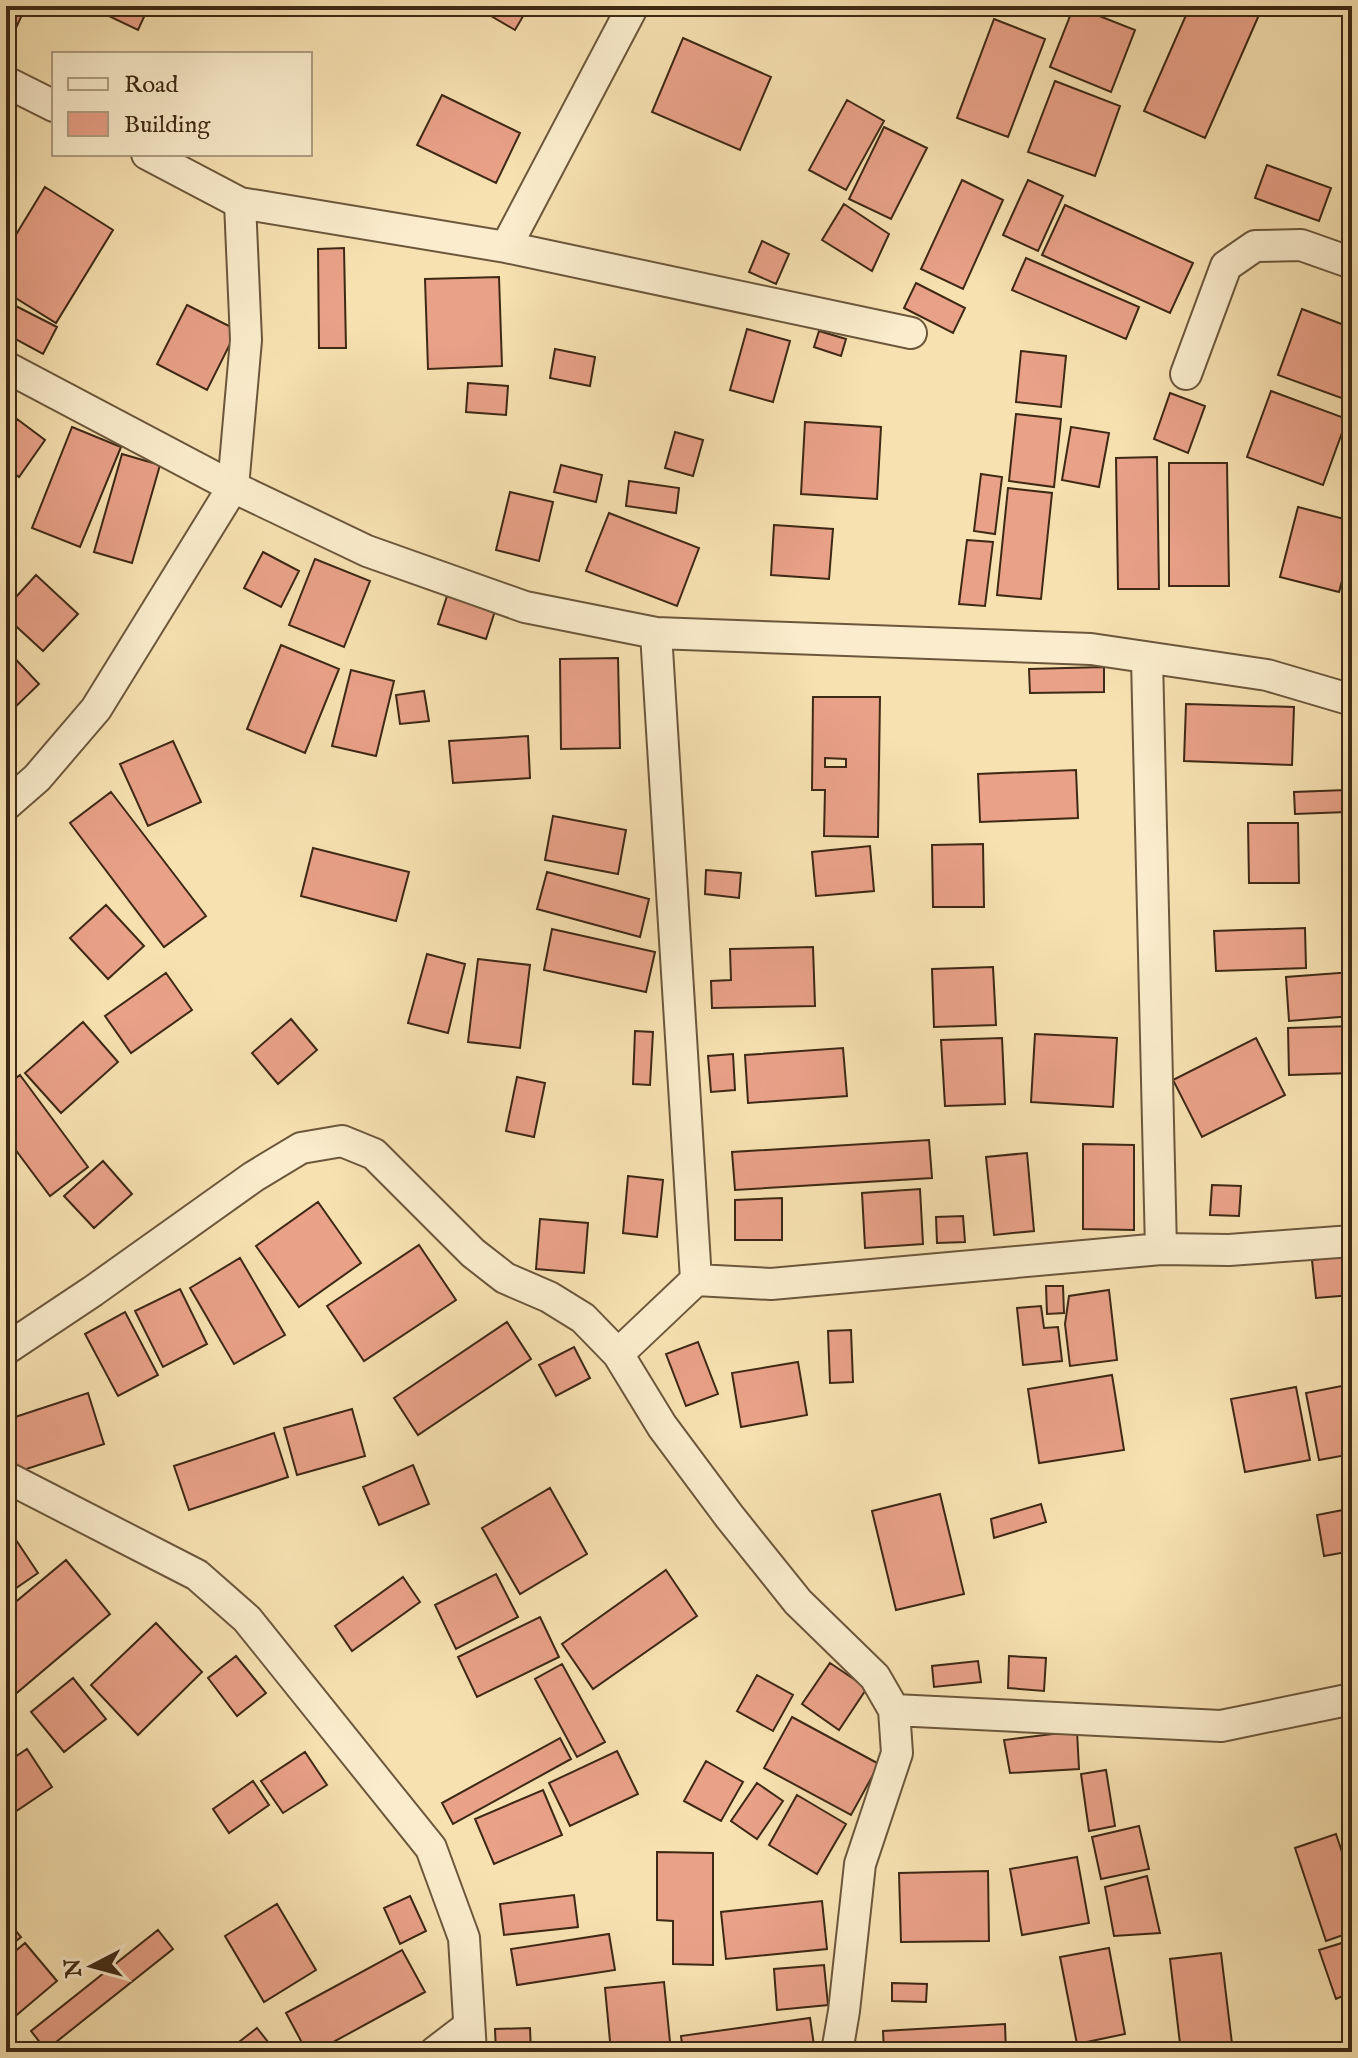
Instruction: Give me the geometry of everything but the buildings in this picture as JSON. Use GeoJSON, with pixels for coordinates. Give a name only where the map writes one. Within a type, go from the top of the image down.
{"type":"FeatureCollection","features":[{"type":"Feature","properties":{"kind":"street"},"geometry":{"type":"LineString","coordinates":[[506,247],[633,6]]}},
{"type":"Feature","properties":{"kind":"street"},"geometry":{"type":"LineString","coordinates":[[6,82],[52,105]]}},
{"type":"Feature","properties":{"kind":"street"},"geometry":{"type":"LineString","coordinates":[[151,156],[240,203],[506,247],[911,333]]}},
{"type":"Feature","properties":{"kind":"street"},"geometry":{"type":"LineString","coordinates":[[6,805],[37,778],[96,709],[233,487],[246,340],[240,203]]}},
{"type":"Feature","properties":{"kind":"street"},"geometry":{"type":"LineString","coordinates":[[1186,374],[1226,266],[1255,246],[1301,245],[1352,263]]}},
{"type":"Feature","properties":{"kind":"street"},"geometry":{"type":"LineString","coordinates":[[6,367],[233,487],[367,551],[525,607],[656,633],[1091,649],[1267,675],[1352,700]]}},
{"type":"Feature","properties":{"kind":"street"},"geometry":{"type":"LineString","coordinates":[[656,633],[696,1280]]}},
{"type":"Feature","properties":{"kind":"street"},"geometry":{"type":"LineString","coordinates":[[1147,659],[1161,1249]]}},
{"type":"Feature","properties":{"kind":"street"},"geometry":{"type":"LineString","coordinates":[[6,1349],[253,1177],[301,1148],[342,1141],[374,1154],[473,1253],[505,1278],[549,1297],[583,1318],[618,1354],[662,1426],[729,1516],[798,1602],[875,1677],[894,1710],[897,1753],[860,1864],[837,2052]]}},
{"type":"Feature","properties":{"kind":"street"},"geometry":{"type":"LineString","coordinates":[[618,1354],[696,1280],[771,1284],[1161,1249],[1229,1250],[1352,1241]]}},
{"type":"Feature","properties":{"kind":"street"},"geometry":{"type":"LineString","coordinates":[[6,1477],[197,1575],[247,1619],[431,1848],[464,1938],[470,2039],[435,2052]]}},
{"type":"Feature","properties":{"kind":"street"},"geometry":{"type":"LineString","coordinates":[[894,1710],[1221,1726],[1352,1699]]}}]}
